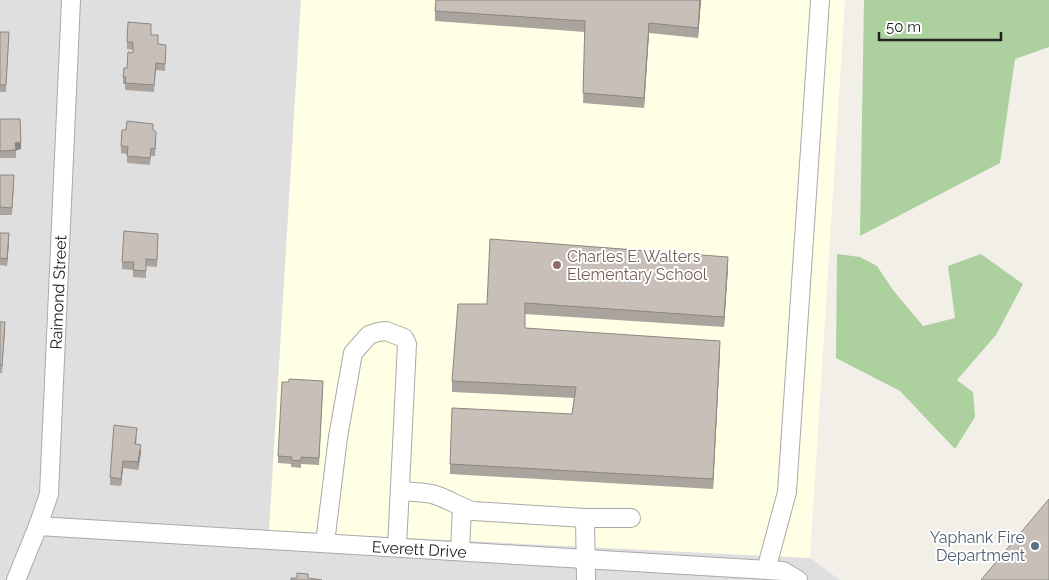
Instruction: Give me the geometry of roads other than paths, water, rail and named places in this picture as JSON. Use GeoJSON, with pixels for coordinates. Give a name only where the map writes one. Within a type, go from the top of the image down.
{"type":"FeatureCollection","features":[{"type":"Feature","properties":{"kind":"street","name":"Raimond Street"},"geometry":{"type":"LineString","coordinates":[[16,580],[49,494],[71,0]]}},
{"type":"Feature","properties":{"kind":"street"},"geometry":{"type":"LineString","coordinates":[[766,570],[787,492],[820,0]]}},
{"type":"Feature","properties":{"kind":"street"},"geometry":{"type":"LineString","coordinates":[[325,543],[338,437],[353,352],[369,335],[386,331],[404,338],[407,344],[397,547]]}},
{"type":"Feature","properties":{"kind":"street"},"geometry":{"type":"LineString","coordinates":[[400,491],[433,494],[462,508],[473,511],[585,518],[631,518]]}},
{"type":"Feature","properties":{"kind":"street"},"geometry":{"type":"LineString","coordinates":[[460,551],[462,508]]}},
{"type":"Feature","properties":{"kind":"street"},"geometry":{"type":"LineString","coordinates":[[585,518],[586,580]]}},
{"type":"Feature","properties":{"kind":"street","name":"Everett Drive"},"geometry":{"type":"LineString","coordinates":[[38,526],[783,571],[798,580]]}},
{"type":"Feature","properties":{"kind":"place","name":"Charles E. Walters Elementary School"},"geometry":{"type":"Point","coordinates":[557,265]}},
{"type":"Feature","properties":{"kind":"place","name":"Yaphank Fire Department"},"geometry":{"type":"Point","coordinates":[1035,546]}}]}
